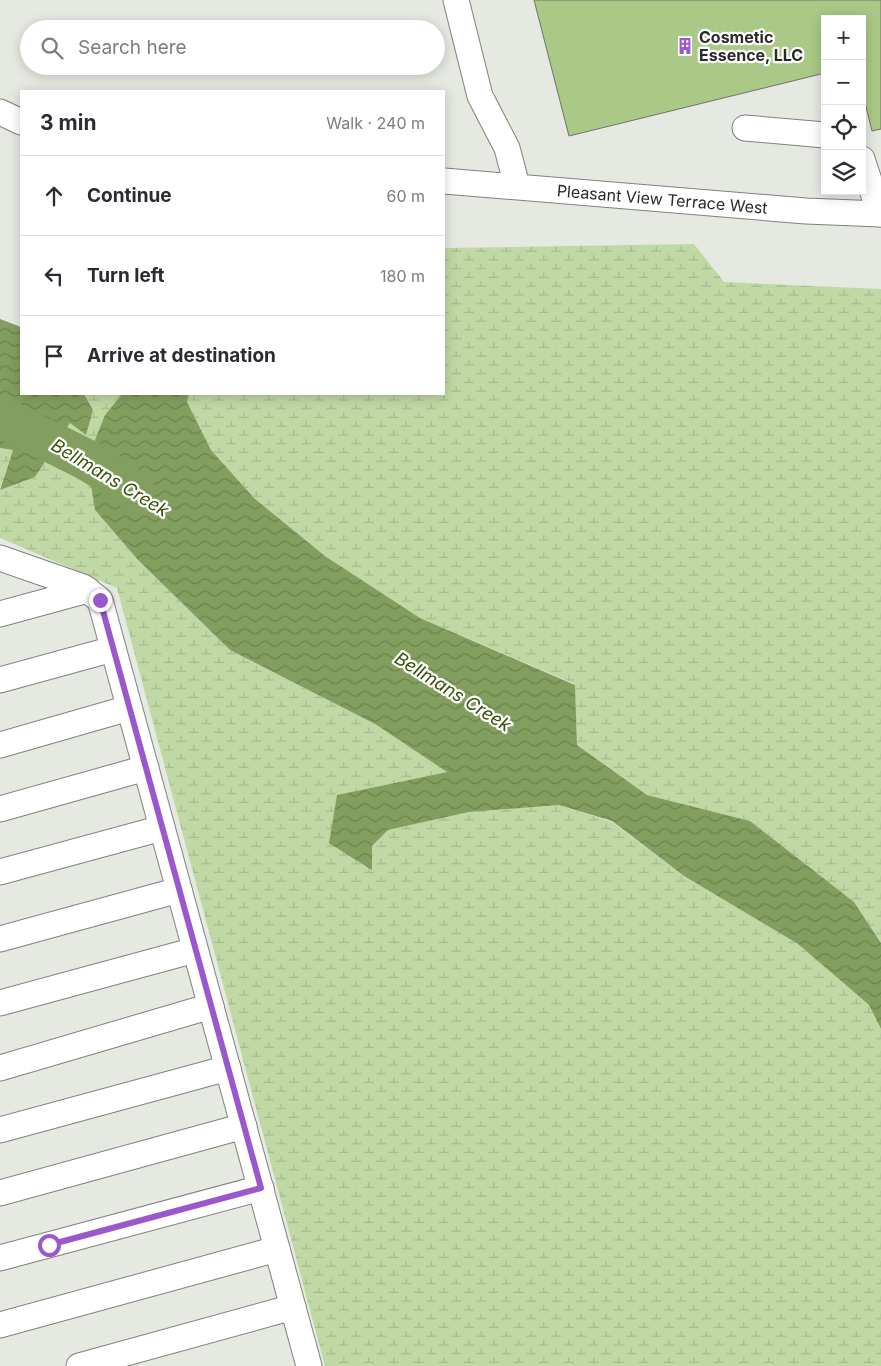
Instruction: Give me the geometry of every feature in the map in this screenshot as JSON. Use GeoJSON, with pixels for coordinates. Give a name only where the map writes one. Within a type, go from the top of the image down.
{"type":"FeatureCollection","features":[{"type":"Feature","properties":{"kind":"street"},"geometry":{"type":"LineString","coordinates":[[456,0],[480,96],[507,148],[517,186]]}},
{"type":"Feature","properties":{"kind":"street"},"geometry":{"type":"LineString","coordinates":[[0,112],[20,122]]}},
{"type":"Feature","properties":{"kind":"street"},"geometry":{"type":"LineString","coordinates":[[745,128],[821,135]]}},
{"type":"Feature","properties":{"kind":"street"},"geometry":{"type":"LineString","coordinates":[[866,170],[880,214]]}},
{"type":"Feature","properties":{"kind":"street","name":"Pleasant View Terrace West"},"geometry":{"type":"LineString","coordinates":[[445,181],[806,211],[880,214]]}},
{"type":"Feature","properties":{"kind":"street"},"geometry":{"type":"LineString","coordinates":[[0,558],[88,590],[100,600],[261,1188],[307,1366]]}},
{"type":"Feature","properties":{"kind":"street"},"geometry":{"type":"LineString","coordinates":[[0,614],[88,590]]}},
{"type":"Feature","properties":{"kind":"street"},"geometry":{"type":"LineString","coordinates":[[0,680],[113,649]]}},
{"type":"Feature","properties":{"kind":"street"},"geometry":{"type":"LineString","coordinates":[[0,745],[129,708]]}},
{"type":"Feature","properties":{"kind":"street"},"geometry":{"type":"LineString","coordinates":[[0,809],[146,768]]}},
{"type":"Feature","properties":{"kind":"street"},"geometry":{"type":"LineString","coordinates":[[0,872],[162,828]]}},
{"type":"Feature","properties":{"kind":"street"},"geometry":{"type":"LineString","coordinates":[[0,939],[179,890]]}},
{"type":"Feature","properties":{"kind":"street"},"geometry":{"type":"LineString","coordinates":[[0,1002],[195,950]]}},
{"type":"Feature","properties":{"kind":"street"},"geometry":{"type":"LineString","coordinates":[[0,1068],[211,1006]]}},
{"type":"Feature","properties":{"kind":"street"},"geometry":{"type":"LineString","coordinates":[[0,1130],[228,1068]]}},
{"type":"Feature","properties":{"kind":"street"},"geometry":{"type":"LineString","coordinates":[[0,1193],[244,1126]]}},
{"type":"Feature","properties":{"kind":"street"},"geometry":{"type":"LineString","coordinates":[[0,1258],[261,1188]]}},
{"type":"Feature","properties":{"kind":"street"},"geometry":{"type":"LineString","coordinates":[[0,1325],[277,1249]]}},
{"type":"Feature","properties":{"kind":"street"},"geometry":{"type":"LineString","coordinates":[[79,1366],[293,1307]]}},
{"type":"Feature","properties":{"kind":"green space"},"geometry":{"type":"Polygon","coordinates":[[[694,244],[724,282],[881,289],[881,943],[854,902],[750,821],[647,795],[577,745],[575,684],[420,618],[325,556],[254,498],[211,450],[187,402],[189,395],[445,395],[445,248],[694,244]]]}},
{"type":"Feature","properties":{"kind":"green space"},"geometry":{"type":"Polygon","coordinates":[[[85,395],[121,395],[105,415],[95,510],[138,560],[230,650],[375,724],[447,772],[337,795],[371,870],[372,846],[388,830],[469,812],[559,805],[612,822],[684,876],[798,944],[869,1005],[881,1029],[881,1366],[325,1366],[117,588],[0,538],[0,490],[35,477],[70,423],[85,434],[93,410],[85,395]]]}},
{"type":"Feature","properties":{"kind":"green space"},"geometry":{"type":"Polygon","coordinates":[[[0,448],[13,450],[0,488],[0,448]]]}},
{"type":"Feature","properties":{"kind":"water"},"geometry":{"type":"Polygon","coordinates":[[[0,319],[20,327],[20,395],[85,395],[93,410],[86,435],[70,423],[35,477],[0,490],[13,450],[0,448],[0,319]]]}},
{"type":"Feature","properties":{"kind":"water"},"geometry":{"type":"Polygon","coordinates":[[[121,395],[189,395],[187,402],[211,450],[254,498],[325,556],[420,618],[575,685],[577,745],[647,795],[750,821],[854,902],[881,943],[881,1029],[869,1005],[798,944],[684,876],[612,821],[559,805],[469,812],[388,830],[372,846],[372,870],[329,843],[337,795],[447,772],[375,724],[230,650],[138,560],[95,510],[87,460],[105,415],[121,395]]]}},
{"type":"Feature","properties":{"kind":"building","name":"Cosmetic Essence, LLC"},"geometry":{"type":"Polygon","coordinates":[[[534,0],[881,0],[881,129],[872,131],[866,107],[866,15],[821,15],[821,74],[569,136],[534,0]]]}},
{"type":"Feature","properties":{"kind":"waterway","name":"Bellmans Creek"},"geometry":{"type":"LineString","coordinates":[[0,417],[87,460],[134,490]]}},
{"type":"Feature","properties":{"kind":"place","name":"Cosmetic Essence, LLC"},"geometry":{"type":"Point","coordinates":[685,46]}},
{"type":"Feature","properties":{"kind":"route"},"geometry":{"type":"LineString","coordinates":[[49,1245],[261,1188],[100,600]]}}]}
